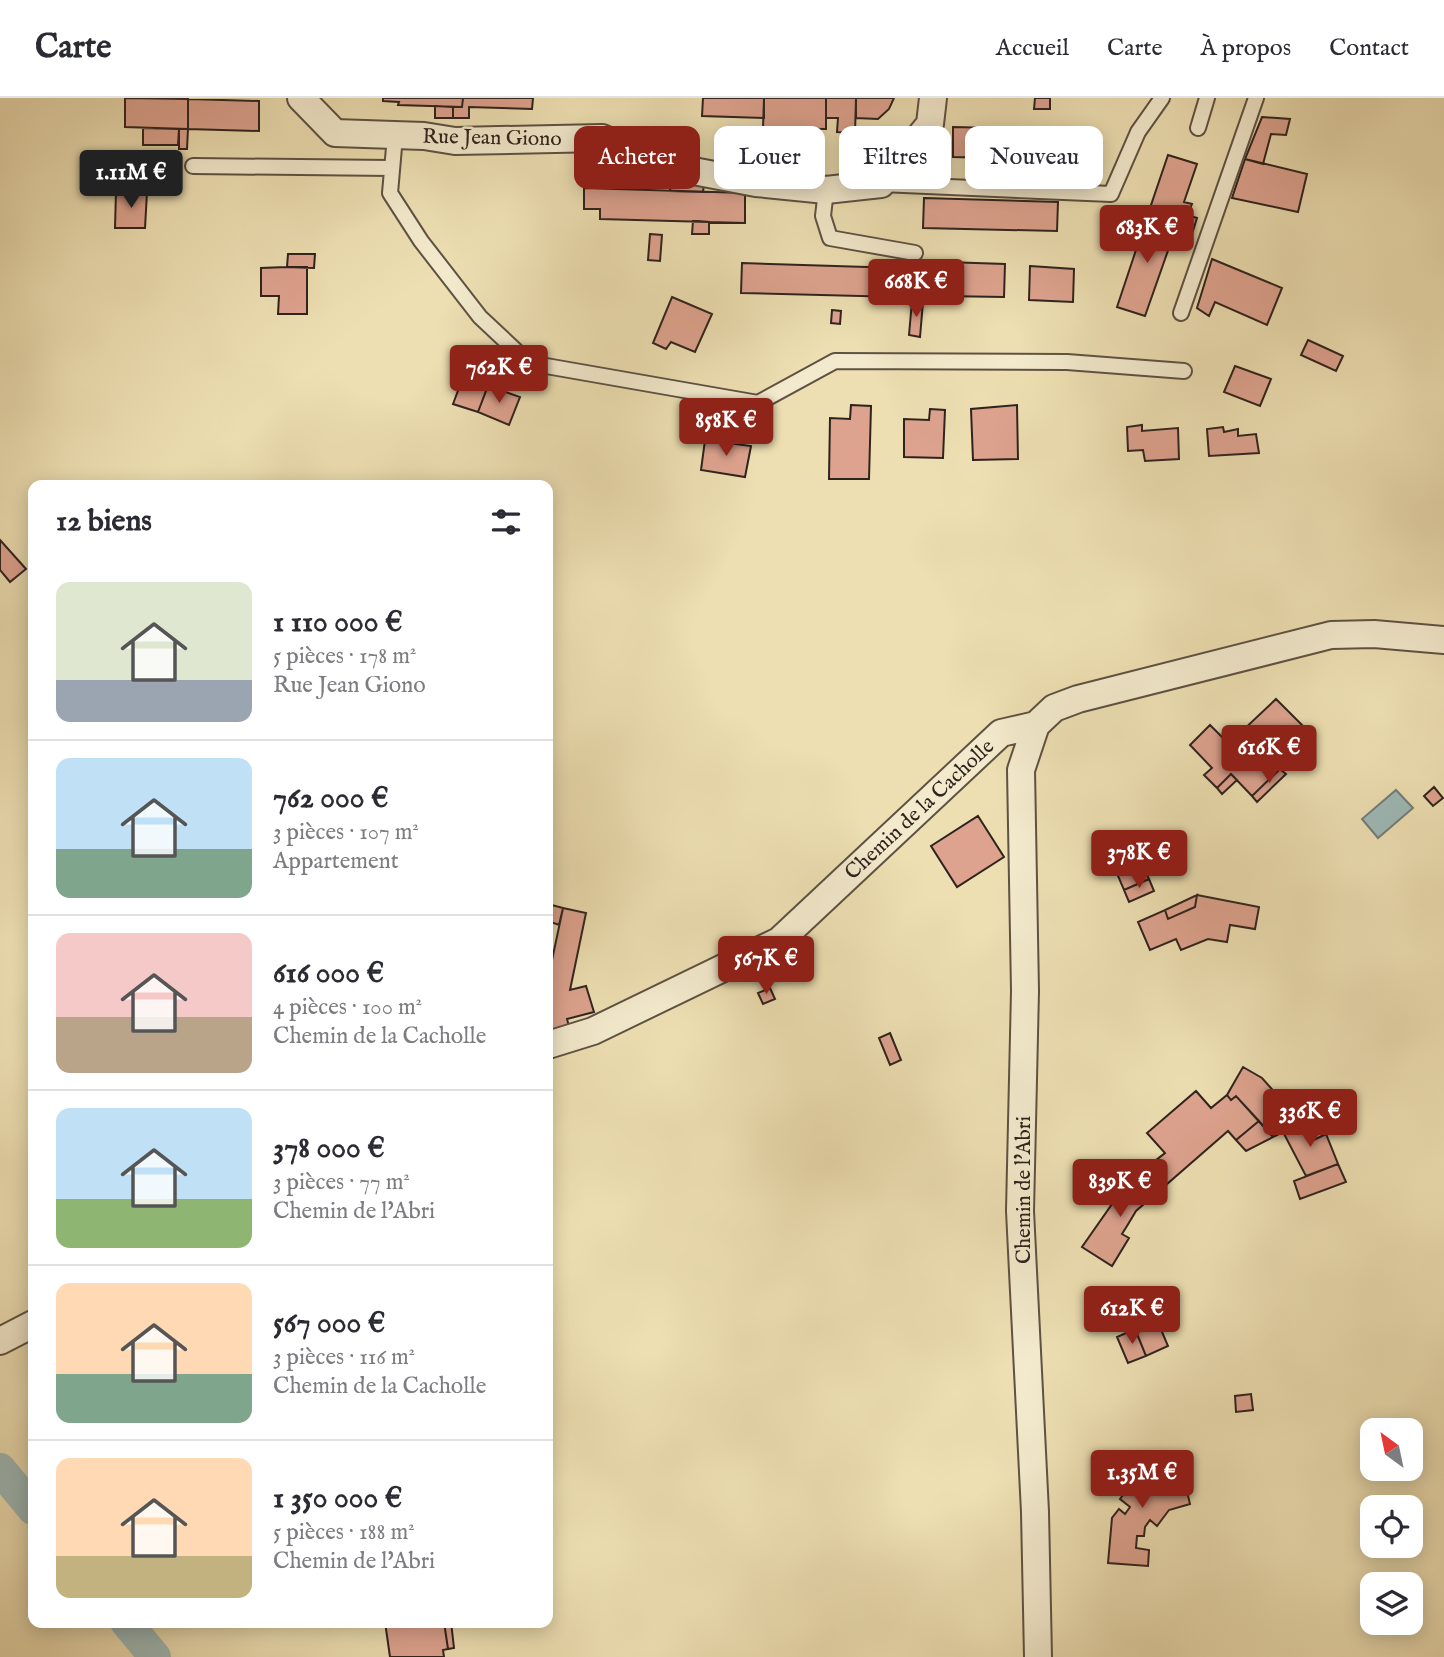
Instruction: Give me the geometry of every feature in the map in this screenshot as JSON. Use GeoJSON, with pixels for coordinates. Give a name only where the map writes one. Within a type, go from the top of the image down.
{"type":"FeatureCollection","features":[{"type":"Feature","properties":{"kind":"street","name":"Rue Jean Giono"},"geometry":{"type":"LineString","coordinates":[[301,98],[335,133],[455,141],[602,138],[662,165],[756,183],[826,190],[839,189]]}},
{"type":"Feature","properties":{"kind":"street"},"geometry":{"type":"LineString","coordinates":[[928,126],[933,98]]}},
{"type":"Feature","properties":{"kind":"street","name":"Chemin de la Cacholle"},"geometry":{"type":"LineString","coordinates":[[553,1043],[593,1031],[779,941],[1001,733],[1036,725],[1054,708],[1078,699],[1286,644],[1331,635],[1374,634],[1444,640]]}},
{"type":"Feature","properties":{"kind":"street","name":"Chemin de l'Abri"},"geometry":{"type":"LineString","coordinates":[[1036,725],[1021,769],[1026,990],[1020,1211],[1035,1512],[1038,1657]]}},
{"type":"Feature","properties":{"kind":"street"},"geometry":{"type":"LineString","coordinates":[[0,1340],[28,1326]]}},
{"type":"Feature","properties":{"kind":"lane"},"geometry":{"type":"LineString","coordinates":[[951,187],[1111,194],[1138,132],[1162,98]]}},
{"type":"Feature","properties":{"kind":"lane"},"geometry":{"type":"LineString","coordinates":[[1198,128],[1207,98]]}},
{"type":"Feature","properties":{"kind":"lane"},"geometry":{"type":"LineString","coordinates":[[1181,313],[1256,98]]}},
{"type":"Feature","properties":{"kind":"lane"},"geometry":{"type":"LineString","coordinates":[[395,136],[390,193],[421,241],[480,317],[529,363],[758,403],[835,361],[1067,362],[1184,371]]}},
{"type":"Feature","properties":{"kind":"lane"},"geometry":{"type":"LineString","coordinates":[[193,166],[391,168]]}},
{"type":"Feature","properties":{"kind":"lane"},"geometry":{"type":"LineString","coordinates":[[826,190],[823,216],[830,238],[915,253]]}},
{"type":"Feature","properties":{"kind":"water"},"geometry":{"type":"Polygon","coordinates":[[[1396,790],[1413,808],[1378,838],[1362,819],[1396,790]]]}},
{"type":"Feature","properties":{"kind":"building"},"geometry":{"type":"Polygon","coordinates":[[[125,98],[188,99],[188,129],[125,127],[125,98]]]}},
{"type":"Feature","properties":{"kind":"building"},"geometry":{"type":"Polygon","coordinates":[[[383,98],[463,98],[462,107],[398,105],[399,102],[383,101],[383,98]]]}},
{"type":"Feature","properties":{"kind":"building"},"geometry":{"type":"Polygon","coordinates":[[[463,98],[533,98],[532,109],[469,107],[469,118],[453,118],[453,107],[462,107],[463,98]]]}},
{"type":"Feature","properties":{"kind":"building"},"geometry":{"type":"Polygon","coordinates":[[[703,98],[764,98],[764,118],[702,116],[703,98]]]}},
{"type":"Feature","properties":{"kind":"building"},"geometry":{"type":"Polygon","coordinates":[[[764,98],[826,98],[826,129],[825,126],[763,126],[764,98]]]}},
{"type":"Feature","properties":{"kind":"building"},"geometry":{"type":"Polygon","coordinates":[[[826,98],[856,98],[855,126],[839,126],[837,132],[838,118],[826,118],[826,98]]]}},
{"type":"Feature","properties":{"kind":"building"},"geometry":{"type":"Polygon","coordinates":[[[856,98],[894,98],[889,109],[878,119],[856,118],[856,98]]]}},
{"type":"Feature","properties":{"kind":"building"},"geometry":{"type":"Polygon","coordinates":[[[1035,98],[1050,98],[1050,109],[1034,109],[1035,98]]]}},
{"type":"Feature","properties":{"kind":"building"},"geometry":{"type":"Polygon","coordinates":[[[188,99],[259,101],[259,131],[188,129],[188,99]]]}},
{"type":"Feature","properties":{"kind":"building"},"geometry":{"type":"Polygon","coordinates":[[[435,106],[453,107],[453,118],[435,118],[435,106]]]}},
{"type":"Feature","properties":{"kind":"building"},"geometry":{"type":"Polygon","coordinates":[[[1262,117],[1290,119],[1286,135],[1271,134],[1263,164],[1245,159],[1262,117]]]}},
{"type":"Feature","properties":{"kind":"building"},"geometry":{"type":"Polygon","coordinates":[[[953,127],[965,127],[965,157],[953,157],[953,127]]]}},
{"type":"Feature","properties":{"kind":"building"},"geometry":{"type":"Polygon","coordinates":[[[143,128],[179,129],[178,145],[143,145],[143,128]]]}},
{"type":"Feature","properties":{"kind":"building"},"geometry":{"type":"Polygon","coordinates":[[[179,129],[188,129],[187,149],[179,149],[179,129]]]}},
{"type":"Feature","properties":{"kind":"building"},"geometry":{"type":"Polygon","coordinates":[[[1168,155],[1197,164],[1184,202],[1192,204],[1187,215],[1197,218],[1193,231],[1148,214],[1168,155]]]}},
{"type":"Feature","properties":{"kind":"building"},"geometry":{"type":"Polygon","coordinates":[[[1245,159],[1307,174],[1298,212],[1232,198],[1245,159]]]}},
{"type":"Feature","properties":{"kind":"building"},"geometry":{"type":"Polygon","coordinates":[[[111,172],[147,174],[147,192],[110,190],[111,172]]]}},
{"type":"Feature","properties":{"kind":"building"},"geometry":{"type":"Polygon","coordinates":[[[700,184],[704,184],[703,192],[670,191],[700,189],[700,184]]]}},
{"type":"Feature","properties":{"kind":"building"},"geometry":{"type":"Polygon","coordinates":[[[584,189],[745,193],[745,223],[600,219],[600,209],[584,209],[584,189]]]}},
{"type":"Feature","properties":{"kind":"building"},"geometry":{"type":"Polygon","coordinates":[[[116,191],[147,192],[145,228],[115,228],[116,191]]]}},
{"type":"Feature","properties":{"kind":"building"},"geometry":{"type":"Polygon","coordinates":[[[924,198],[1058,202],[1057,231],[923,228],[924,198]]]}},
{"type":"Feature","properties":{"kind":"building"},"geometry":{"type":"Polygon","coordinates":[[[1148,214],[1177,225],[1145,316],[1117,307],[1148,214]]]}},
{"type":"Feature","properties":{"kind":"building"},"geometry":{"type":"Polygon","coordinates":[[[693,221],[709,222],[709,234],[692,234],[693,221]]]}},
{"type":"Feature","properties":{"kind":"building"},"geometry":{"type":"Polygon","coordinates":[[[650,234],[662,235],[660,261],[648,260],[650,234]]]}},
{"type":"Feature","properties":{"kind":"building"},"geometry":{"type":"Polygon","coordinates":[[[288,254],[315,254],[314,268],[287,267],[288,254]]]}},
{"type":"Feature","properties":{"kind":"building"},"geometry":{"type":"Polygon","coordinates":[[[1212,259],[1282,288],[1267,325],[1215,302],[1209,316],[1197,308],[1212,259]]]}},
{"type":"Feature","properties":{"kind":"building"},"geometry":{"type":"Polygon","coordinates":[[[945,262],[1005,264],[1004,297],[943,296],[945,262]]]}},
{"type":"Feature","properties":{"kind":"building"},"geometry":{"type":"Polygon","coordinates":[[[742,263],[899,268],[899,274],[912,274],[912,291],[899,291],[899,297],[741,293],[742,263]]]}},
{"type":"Feature","properties":{"kind":"building"},"geometry":{"type":"Polygon","coordinates":[[[1030,266],[1074,269],[1073,302],[1029,300],[1030,266]]]}},
{"type":"Feature","properties":{"kind":"building"},"geometry":{"type":"Polygon","coordinates":[[[307,267],[307,314],[278,314],[279,296],[261,296],[261,268],[307,267]]]}},
{"type":"Feature","properties":{"kind":"building"},"geometry":{"type":"Polygon","coordinates":[[[672,297],[712,314],[695,352],[671,342],[666,349],[653,343],[672,297]]]}},
{"type":"Feature","properties":{"kind":"building"},"geometry":{"type":"Polygon","coordinates":[[[912,301],[923,302],[920,337],[909,335],[912,301]]]}},
{"type":"Feature","properties":{"kind":"building"},"geometry":{"type":"Polygon","coordinates":[[[832,310],[841,311],[840,324],[831,323],[832,310]]]}},
{"type":"Feature","properties":{"kind":"building"},"geometry":{"type":"Polygon","coordinates":[[[1308,340],[1343,356],[1336,371],[1301,355],[1308,340]]]}},
{"type":"Feature","properties":{"kind":"building"},"geometry":{"type":"Polygon","coordinates":[[[1235,366],[1271,379],[1260,406],[1224,392],[1235,366]]]}},
{"type":"Feature","properties":{"kind":"building"},"geometry":{"type":"Polygon","coordinates":[[[465,372],[490,380],[478,412],[453,404],[465,372]]]}},
{"type":"Feature","properties":{"kind":"building"},"geometry":{"type":"Polygon","coordinates":[[[488,386],[520,397],[509,425],[478,412],[488,386]]]}},
{"type":"Feature","properties":{"kind":"building"},"geometry":{"type":"Polygon","coordinates":[[[851,405],[871,406],[869,479],[829,479],[830,418],[850,419],[851,405]]]}},
{"type":"Feature","properties":{"kind":"building"},"geometry":{"type":"Polygon","coordinates":[[[1017,405],[1018,459],[973,460],[971,409],[1017,405]]]}},
{"type":"Feature","properties":{"kind":"building"},"geometry":{"type":"Polygon","coordinates":[[[930,409],[945,410],[943,458],[904,457],[904,419],[929,420],[930,409]]]}},
{"type":"Feature","properties":{"kind":"building"},"geometry":{"type":"Polygon","coordinates":[[[1142,425],[1142,431],[1178,428],[1179,459],[1145,461],[1143,450],[1128,451],[1127,427],[1142,425]]]}},
{"type":"Feature","properties":{"kind":"building"},"geometry":{"type":"Polygon","coordinates":[[[1223,427],[1224,432],[1238,429],[1238,436],[1256,434],[1259,453],[1209,456],[1207,429],[1223,427]]]}},
{"type":"Feature","properties":{"kind":"building"},"geometry":{"type":"Polygon","coordinates":[[[705,440],[751,446],[745,477],[701,470],[705,440]]]}},
{"type":"Feature","properties":{"kind":"building"},"geometry":{"type":"Polygon","coordinates":[[[0,540],[26,569],[10,582],[0,570],[0,540]]]}},
{"type":"Feature","properties":{"kind":"building"},"geometry":{"type":"Polygon","coordinates":[[[1276,699],[1304,727],[1288,742],[1284,739],[1267,755],[1280,769],[1252,796],[1231,774],[1217,788],[1204,775],[1212,768],[1190,745],[1210,725],[1226,741],[1223,748],[1226,754],[1244,736],[1241,732],[1276,699]]]}},
{"type":"Feature","properties":{"kind":"building"},"geometry":{"type":"Polygon","coordinates":[[[1284,739],[1288,742],[1271,759],[1267,755],[1284,739]]]}},
{"type":"Feature","properties":{"kind":"building"},"geometry":{"type":"Polygon","coordinates":[[[1280,769],[1286,774],[1257,802],[1252,796],[1280,769]]]}},
{"type":"Feature","properties":{"kind":"building"},"geometry":{"type":"Polygon","coordinates":[[[1231,774],[1237,780],[1222,794],[1217,788],[1231,774]]]}},
{"type":"Feature","properties":{"kind":"building"},"geometry":{"type":"Polygon","coordinates":[[[1434,787],[1443,798],[1433,806],[1424,796],[1434,787]]]}},
{"type":"Feature","properties":{"kind":"building"},"geometry":{"type":"Polygon","coordinates":[[[978,816],[1004,857],[957,887],[931,846],[978,816]]]}},
{"type":"Feature","properties":{"kind":"building"},"geometry":{"type":"Polygon","coordinates":[[[1138,854],[1149,879],[1124,890],[1113,864],[1138,854]]]}},
{"type":"Feature","properties":{"kind":"building"},"geometry":{"type":"Polygon","coordinates":[[[1149,879],[1154,891],[1129,902],[1124,890],[1149,879]]]}},
{"type":"Feature","properties":{"kind":"building"},"geometry":{"type":"Polygon","coordinates":[[[1197,895],[1195,907],[1168,919],[1165,910],[1197,895]]]}},
{"type":"Feature","properties":{"kind":"building"},"geometry":{"type":"Polygon","coordinates":[[[1197,895],[1259,907],[1255,929],[1230,925],[1227,942],[1208,939],[1181,950],[1176,939],[1150,950],[1138,922],[1165,910],[1168,919],[1195,907],[1197,895]]]}},
{"type":"Feature","properties":{"kind":"building"},"geometry":{"type":"Polygon","coordinates":[[[553,905],[563,908],[559,925],[553,923],[553,905]]]}},
{"type":"Feature","properties":{"kind":"building"},"geometry":{"type":"Polygon","coordinates":[[[563,908],[586,913],[570,990],[586,986],[594,1012],[567,1019],[570,1030],[553,1035],[553,955],[563,908]]]}},
{"type":"Feature","properties":{"kind":"building"},"geometry":{"type":"Polygon","coordinates":[[[770,988],[775,999],[763,1004],[758,993],[770,988]]]}},
{"type":"Feature","properties":{"kind":"building"},"geometry":{"type":"Polygon","coordinates":[[[890,1033],[901,1060],[890,1065],[879,1038],[890,1033]]]}},
{"type":"Feature","properties":{"kind":"building"},"geometry":{"type":"Polygon","coordinates":[[[1243,1067],[1262,1078],[1302,1123],[1273,1137],[1236,1096],[1231,1100],[1227,1095],[1243,1067]]]}},
{"type":"Feature","properties":{"kind":"building"},"geometry":{"type":"Polygon","coordinates":[[[1196,1091],[1211,1108],[1227,1095],[1231,1100],[1236,1096],[1259,1121],[1236,1140],[1228,1131],[1159,1191],[1142,1171],[1165,1153],[1147,1133],[1196,1091]]]}},
{"type":"Feature","properties":{"kind":"building"},"geometry":{"type":"Polygon","coordinates":[[[1259,1121],[1273,1137],[1246,1151],[1236,1140],[1259,1121]]]}},
{"type":"Feature","properties":{"kind":"building"},"geometry":{"type":"Polygon","coordinates":[[[1305,1121],[1314,1140],[1326,1134],[1338,1164],[1306,1176],[1283,1132],[1305,1121]]]}},
{"type":"Feature","properties":{"kind":"building"},"geometry":{"type":"Polygon","coordinates":[[[1338,1164],[1346,1182],[1300,1199],[1294,1181],[1338,1164]]]}},
{"type":"Feature","properties":{"kind":"building"},"geometry":{"type":"Polygon","coordinates":[[[1139,1169],[1159,1191],[1136,1211],[1122,1234],[1129,1238],[1112,1266],[1082,1247],[1124,1187],[1137,1176],[1134,1173],[1139,1169]]]}},
{"type":"Feature","properties":{"kind":"building"},"geometry":{"type":"Polygon","coordinates":[[[1157,1320],[1168,1346],[1146,1356],[1135,1329],[1157,1320]]]}},
{"type":"Feature","properties":{"kind":"building"},"geometry":{"type":"Polygon","coordinates":[[[1135,1329],[1146,1356],[1128,1363],[1117,1337],[1135,1329]]]}},
{"type":"Feature","properties":{"kind":"building"},"geometry":{"type":"Polygon","coordinates":[[[1251,1394],[1253,1410],[1236,1412],[1235,1396],[1251,1394]]]}},
{"type":"Feature","properties":{"kind":"building"},"geometry":{"type":"Polygon","coordinates":[[[1130,1459],[1149,1474],[1166,1469],[1169,1483],[1184,1479],[1190,1504],[1169,1510],[1157,1526],[1150,1520],[1145,1527],[1144,1536],[1137,1536],[1136,1548],[1149,1550],[1148,1566],[1108,1563],[1112,1518],[1119,1509],[1125,1514],[1130,1507],[1120,1499],[1126,1491],[1112,1480],[1130,1459]]]}},
{"type":"Feature","properties":{"kind":"building"},"geometry":{"type":"Polygon","coordinates":[[[386,1628],[445,1628],[448,1649],[443,1650],[444,1657],[390,1657],[386,1628]]]}},
{"type":"Feature","properties":{"kind":"building"},"geometry":{"type":"Polygon","coordinates":[[[445,1628],[452,1628],[454,1648],[448,1649],[445,1628]]]}},
{"type":"Feature","properties":{"kind":"waterway"},"geometry":{"type":"LineString","coordinates":[[0,1469],[28,1503]]}},
{"type":"Feature","properties":{"kind":"waterway"},"geometry":{"type":"LineString","coordinates":[[131,1628],[155,1657]]}}]}
